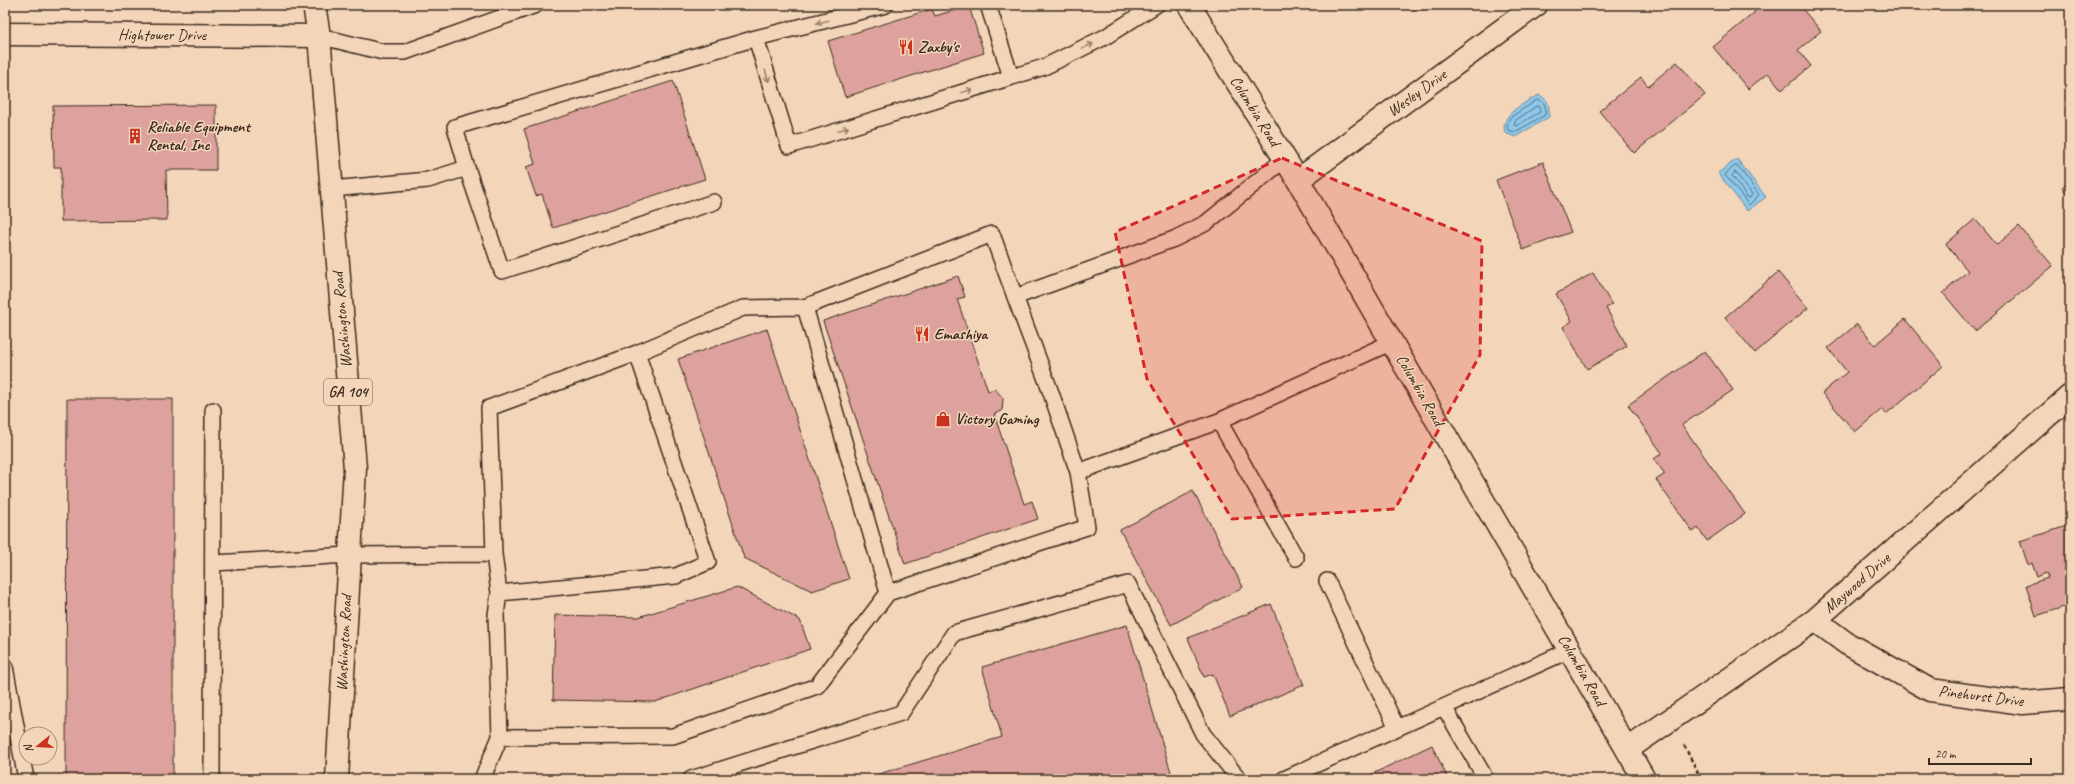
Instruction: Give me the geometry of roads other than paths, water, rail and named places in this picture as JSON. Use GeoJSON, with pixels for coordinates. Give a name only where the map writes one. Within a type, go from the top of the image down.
{"type":"FeatureCollection","features":[{"type":"Feature","properties":{"kind":"main road","name":"Washington Road"},"geometry":{"type":"LineString","coordinates":[[314,5],[319,36],[355,468],[337,779]]}},
{"type":"Feature","properties":{"kind":"main road","name":"Columbia Road"},"geometry":{"type":"LineString","coordinates":[[1189,5],[1298,180],[1644,779]]}},
{"type":"Feature","properties":{"kind":"main road","name":"Wesley Drive"},"geometry":{"type":"LineString","coordinates":[[1298,180],[1536,5]]}},
{"type":"Feature","properties":{"kind":"main road","name":"Hightower Drive"},"geometry":{"type":"LineString","coordinates":[[5,34],[319,36]]}},
{"type":"Feature","properties":{"kind":"main road","name":"Maywood Drive"},"geometry":{"type":"LineString","coordinates":[[1628,749],[1815,620],[2070,396]]}},
{"type":"Feature","properties":{"kind":"main road","name":"Pinehurst Drive"},"geometry":{"type":"LineString","coordinates":[[1815,620],[1846,643],[1930,690],[2023,703],[2070,699]]}},
{"type":"Feature","properties":{"kind":"lane"},"geometry":{"type":"LineString","coordinates":[[319,36],[382,52],[405,52],[536,5]]}},
{"type":"Feature","properties":{"kind":"lane"},"geometry":{"type":"LineString","coordinates":[[714,202],[502,271],[467,168],[455,127],[756,38],[886,5]]}},
{"type":"Feature","properties":{"kind":"lane"},"geometry":{"type":"LineString","coordinates":[[988,5],[1011,77]]}},
{"type":"Feature","properties":{"kind":"lane"},"geometry":{"type":"LineString","coordinates":[[756,38],[789,146],[1044,67],[1105,37],[1156,5]]}},
{"type":"Feature","properties":{"kind":"lane"},"geometry":{"type":"LineString","coordinates":[[1015,297],[1174,239],[1206,223],[1285,159]]}},
{"type":"Feature","properties":{"kind":"lane"},"geometry":{"type":"LineString","coordinates":[[332,188],[428,180],[467,168]]}},
{"type":"Feature","properties":{"kind":"lane"},"geometry":{"type":"LineString","coordinates":[[482,779],[500,737],[496,615],[499,593],[494,554],[489,408],[637,353],[743,308],[805,308],[992,234],[1050,390],[1078,472],[1087,527],[888,593],[817,686],[673,736],[500,737]]}},
{"type":"Feature","properties":{"kind":"lane"},"geometry":{"type":"LineString","coordinates":[[805,308],[888,593]]}},
{"type":"Feature","properties":{"kind":"lane"},"geometry":{"type":"LineString","coordinates":[[1078,472],[1219,420],[1392,342]]}},
{"type":"Feature","properties":{"kind":"lane"},"geometry":{"type":"LineString","coordinates":[[499,593],[676,576],[708,562],[637,353]]}},
{"type":"Feature","properties":{"kind":"lane"},"geometry":{"type":"LineString","coordinates":[[212,779],[214,563],[213,410]]}},
{"type":"Feature","properties":{"kind":"lane"},"geometry":{"type":"LineString","coordinates":[[1219,420],[1296,558]]}},
{"type":"Feature","properties":{"kind":"lane"},"geometry":{"type":"LineString","coordinates":[[214,563],[349,555],[494,554]]}},
{"type":"Feature","properties":{"kind":"lane"},"geometry":{"type":"LineString","coordinates":[[1327,581],[1397,728]]}},
{"type":"Feature","properties":{"kind":"lane"},"geometry":{"type":"LineString","coordinates":[[691,779],[901,713],[954,633],[1128,584],[1203,734],[1239,779]]}},
{"type":"Feature","properties":{"kind":"lane"},"geometry":{"type":"LineString","coordinates":[[1284,779],[1570,650]]}},
{"type":"Feature","properties":{"kind":"lane"},"geometry":{"type":"LineString","coordinates":[[5,667],[26,779]]}},
{"type":"Feature","properties":{"kind":"lane"},"geometry":{"type":"LineString","coordinates":[[1444,707],[1486,779]]}},
{"type":"Feature","properties":{"kind":"water"},"geometry":{"type":"Polygon","coordinates":[[[1538,95],[1545,99],[1548,103],[1549,117],[1515,137],[1505,133],[1504,126],[1509,115],[1514,110],[1538,95]]]}},
{"type":"Feature","properties":{"kind":"water"},"geometry":{"type":"Polygon","coordinates":[[[1737,159],[1766,197],[1747,211],[1718,173],[1737,159]]]}},
{"type":"Feature","properties":{"kind":"place","name":"Zaxby's"},"geometry":{"type":"Point","coordinates":[906,47]}},
{"type":"Feature","properties":{"kind":"place","name":"Reliable Equipment Rental, Inc"},"geometry":{"type":"Point","coordinates":[135,136]}},
{"type":"Feature","properties":{"kind":"place","name":"Emashiya"},"geometry":{"type":"Point","coordinates":[922,334]}},
{"type":"Feature","properties":{"kind":"place","name":"Victory Gaming"},"geometry":{"type":"Point","coordinates":[943,419]}}]}
